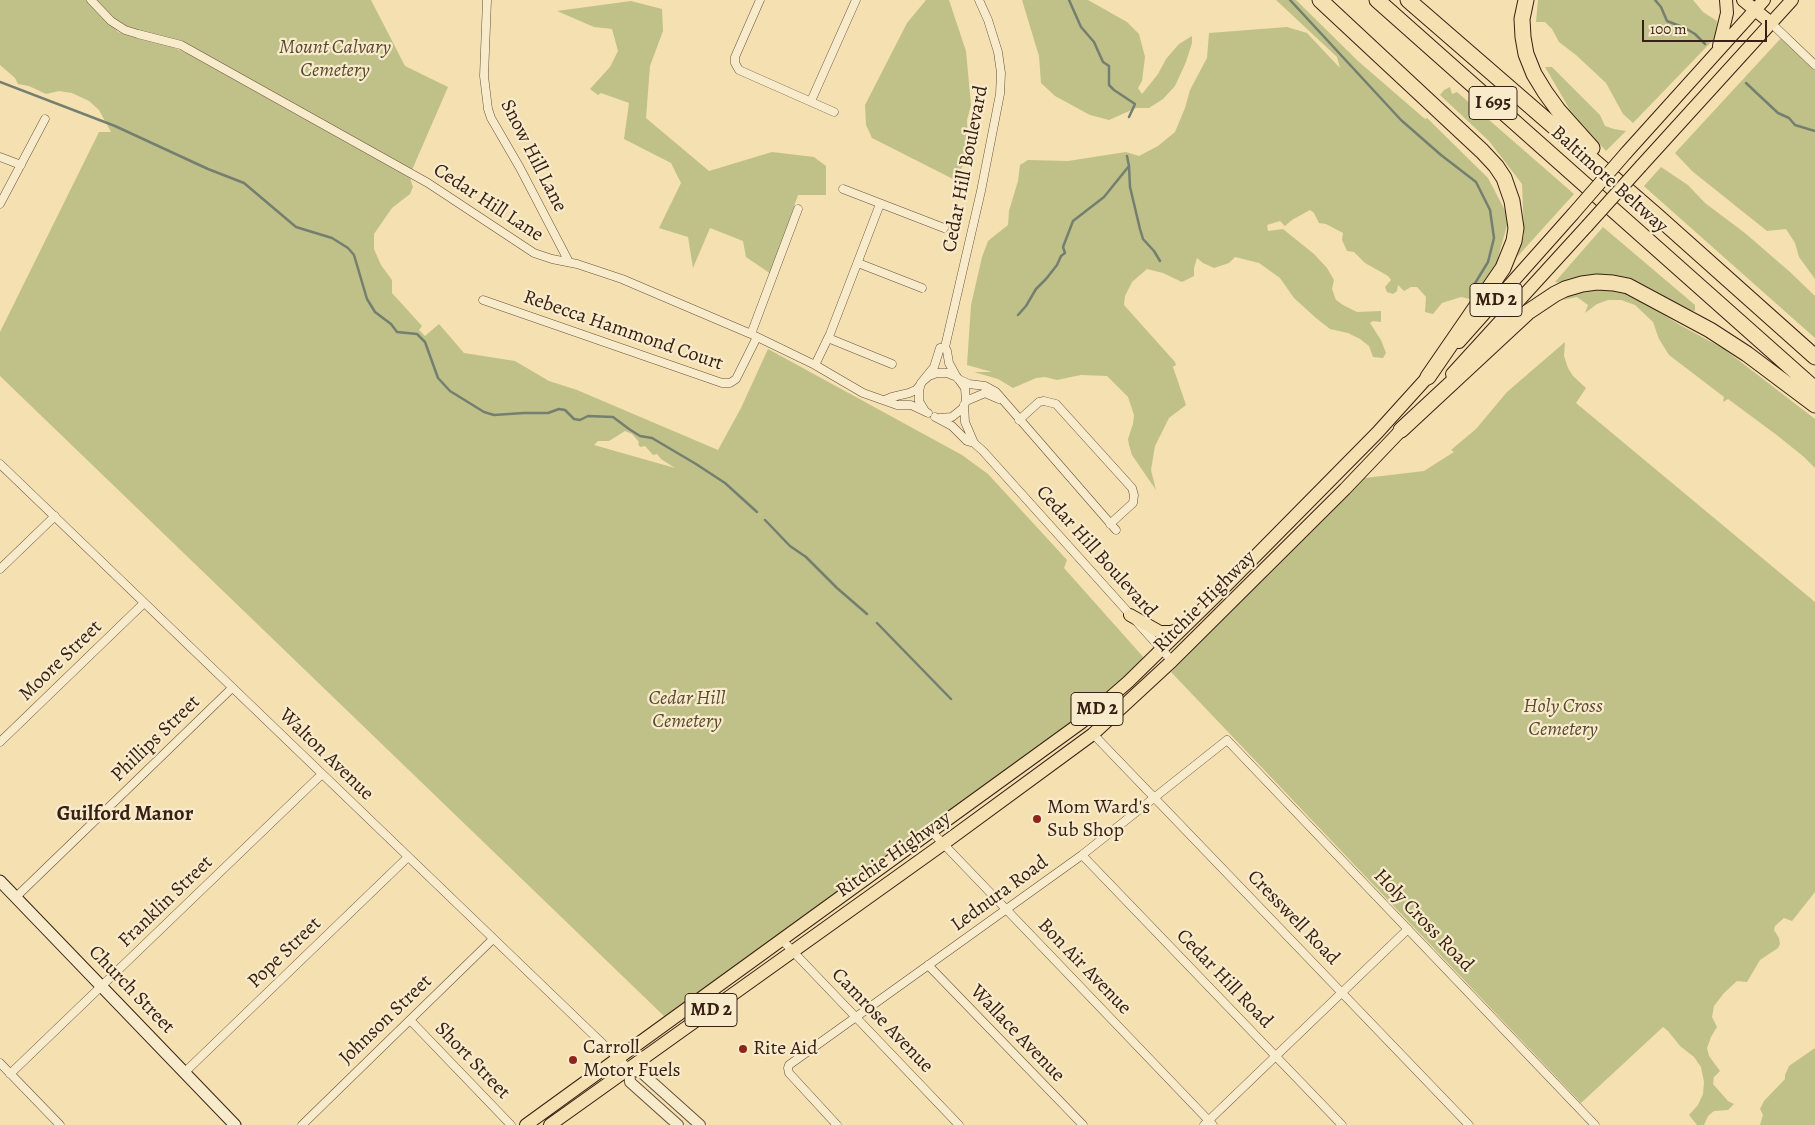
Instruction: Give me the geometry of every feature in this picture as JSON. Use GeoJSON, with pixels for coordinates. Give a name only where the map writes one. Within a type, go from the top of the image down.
{"type":"FeatureCollection","features":[{"type":"Feature","properties":{"kind":"highway"},"geometry":{"type":"LineString","coordinates":[[1320,0],[1482,151],[1504,178],[1512,201],[1515,222],[1514,241],[1503,268],[1428,376]]}},
{"type":"Feature","properties":{"kind":"highway"},"geometry":{"type":"LineString","coordinates":[[1372,0],[1414,34]]}},
{"type":"Feature","properties":{"kind":"highway","name":"Baltimore Beltway"},"geometry":{"type":"LineString","coordinates":[[1377,0],[1815,389]]}},
{"type":"Feature","properties":{"kind":"highway","name":"Baltimore Beltway"},"geometry":{"type":"LineString","coordinates":[[1408,0],[1657,216],[1815,357]]}},
{"type":"Feature","properties":{"kind":"highway"},"geometry":{"type":"LineString","coordinates":[[1526,0],[1522,19],[1523,37],[1526,54],[1534,74],[1545,92],[1573,128],[1657,216]]}},
{"type":"Feature","properties":{"kind":"highway"},"geometry":{"type":"LineString","coordinates":[[1401,430],[1528,312],[1565,289],[1598,282],[1628,286],[1710,330],[1747,354],[1815,405]]}},
{"type":"Feature","properties":{"kind":"main road"},"geometry":{"type":"LineString","coordinates":[[1717,51],[1727,13],[1726,0]]}},
{"type":"Feature","properties":{"kind":"main road"},"geometry":{"type":"LineString","coordinates":[[1743,0],[1757,3],[1771,23]]}},
{"type":"Feature","properties":{"kind":"main road","name":"Ritchie Highway"},"geometry":{"type":"LineString","coordinates":[[550,1125],[943,844],[1093,734],[1172,661],[1401,430],[1792,0]]}},
{"type":"Feature","properties":{"kind":"main road","name":"Ritchie Highway"},"geometry":{"type":"LineString","coordinates":[[526,1125],[1082,722],[1128,682],[1338,473],[1428,376],[1717,51],[1757,3]]}},
{"type":"Feature","properties":{"kind":"main road"},"geometry":{"type":"LineString","coordinates":[[1130,615],[1160,632],[1171,632],[1184,628]]}},
{"type":"Feature","properties":{"kind":"main road","name":"Church Street"},"geometry":{"type":"LineString","coordinates":[[0,881],[236,1125]]}},
{"type":"Feature","properties":{"kind":"street","name":"Cedar Hill Lane"},"geometry":{"type":"LineString","coordinates":[[91,0],[111,20],[125,30],[181,45],[428,183],[542,257],[569,262],[622,279],[754,336],[815,365],[862,393],[897,405],[911,405],[931,415]]}},
{"type":"Feature","properties":{"kind":"street","name":"Snow Hill Lane"},"geometry":{"type":"LineString","coordinates":[[487,0],[484,76],[488,109],[491,118],[524,175],[569,262]]}},
{"type":"Feature","properties":{"kind":"street"},"geometry":{"type":"LineString","coordinates":[[760,0],[735,58],[735,63],[744,73],[834,112]]}},
{"type":"Feature","properties":{"kind":"street"},"geometry":{"type":"LineString","coordinates":[[811,101],[856,0]]}},
{"type":"Feature","properties":{"kind":"street","name":"Cedar Hill Boulevard"},"geometry":{"type":"LineString","coordinates":[[979,0],[988,20],[998,52],[1001,73],[1000,94],[981,191],[945,347],[949,363],[965,388],[965,422],[974,443],[1172,661]]}},
{"type":"Feature","properties":{"kind":"street"},"geometry":{"type":"LineString","coordinates":[[1771,23],[1815,64]]}},
{"type":"Feature","properties":{"kind":"street"},"geometry":{"type":"LineString","coordinates":[[0,204],[45,119]]}},
{"type":"Feature","properties":{"kind":"street"},"geometry":{"type":"LineString","coordinates":[[0,157],[21,165]]}},
{"type":"Feature","properties":{"kind":"street"},"geometry":{"type":"LineString","coordinates":[[843,189],[944,228]]}},
{"type":"Feature","properties":{"kind":"street"},"geometry":{"type":"LineString","coordinates":[[815,365],[828,338],[880,204]]}},
{"type":"Feature","properties":{"kind":"street","name":"Rebecca Hammond Court"},"geometry":{"type":"LineString","coordinates":[[483,300],[722,383],[730,383],[736,379],[754,336],[798,209]]}},
{"type":"Feature","properties":{"kind":"street"},"geometry":{"type":"LineString","coordinates":[[858,263],[922,288]]}},
{"type":"Feature","properties":{"kind":"street"},"geometry":{"type":"LineString","coordinates":[[828,338],[892,364]]}},
{"type":"Feature","properties":{"kind":"street","name":"Cedar Hill Boulevard"},"geometry":{"type":"LineString","coordinates":[[922,382],[934,367],[940,348],[945,347]]}},
{"type":"Feature","properties":{"kind":"street"},"geometry":{"type":"LineString","coordinates":[[885,400],[916,390],[929,376],[936,373],[947,373],[969,384],[985,386],[996,392],[1019,420],[1113,527],[1133,503],[1134,495],[1132,488],[1056,404],[1044,400],[1039,402],[1019,420]]}},
{"type":"Feature","properties":{"kind":"street"},"geometry":{"type":"LineString","coordinates":[[922,382],[919,391],[919,402],[931,415],[944,418],[952,417],[961,410],[965,403],[985,394],[1003,401]]}},
{"type":"Feature","properties":{"kind":"street","name":"Cedar Hill Boulevard"},"geometry":{"type":"LineString","coordinates":[[931,415],[952,426],[966,440],[974,443]]}},
{"type":"Feature","properties":{"kind":"street","name":"Walton Avenue"},"geometry":{"type":"LineString","coordinates":[[0,464],[629,1069]]}},
{"type":"Feature","properties":{"kind":"street"},"geometry":{"type":"LineString","coordinates":[[0,569],[54,516]]}},
{"type":"Feature","properties":{"kind":"street","name":"Moore Street"},"geometry":{"type":"LineString","coordinates":[[0,742],[144,603]]}},
{"type":"Feature","properties":{"kind":"street","name":"Phillips Street"},"geometry":{"type":"LineString","coordinates":[[16,897],[232,688]]}},
{"type":"Feature","properties":{"kind":"street","name":"Cresswell Road"},"geometry":{"type":"LineString","coordinates":[[1093,734],[1469,1125]]}},
{"type":"Feature","properties":{"kind":"street","name":"Lednura Road"},"geometry":{"type":"LineString","coordinates":[[837,1125],[789,1073],[789,1065],[1082,855],[1227,740]]}},
{"type":"Feature","properties":{"kind":"street","name":"Holy Cross Road"},"geometry":{"type":"LineString","coordinates":[[1227,740],[1595,1125]]}},
{"type":"Feature","properties":{"kind":"street","name":"Franklin Street"},"geometry":{"type":"LineString","coordinates":[[10,1074],[322,774]]}},
{"type":"Feature","properties":{"kind":"street","name":"Bon Air Avenue"},"geometry":{"type":"LineString","coordinates":[[932,832],[1209,1124]]}},
{"type":"Feature","properties":{"kind":"street","name":"Cedar Hill Road"},"geometry":{"type":"LineString","coordinates":[[1082,855],[1342,1125]]}},
{"type":"Feature","properties":{"kind":"street","name":"Pope Street"},"geometry":{"type":"LineString","coordinates":[[185,1072],[408,857]]}},
{"type":"Feature","properties":{"kind":"street"},"geometry":{"type":"LineString","coordinates":[[1209,1124],[1276,1056],[1408,929]]}},
{"type":"Feature","properties":{"kind":"street","name":"Johnson Street"},"geometry":{"type":"LineString","coordinates":[[302,1125],[493,938]]}},
{"type":"Feature","properties":{"kind":"street","name":"Camrose Avenue"},"geometry":{"type":"LineString","coordinates":[[782,940],[959,1125]]}},
{"type":"Feature","properties":{"kind":"street","name":"Wallace Avenue"},"geometry":{"type":"LineString","coordinates":[[928,965],[1083,1125]]}},
{"type":"Feature","properties":{"kind":"street","name":"Short Street"},"geometry":{"type":"LineString","coordinates":[[410,1020],[511,1125]]}},
{"type":"Feature","properties":{"kind":"street"},"geometry":{"type":"LineString","coordinates":[[0,1063],[60,1125]]}},
{"type":"Feature","properties":{"kind":"street"},"geometry":{"type":"LineString","coordinates":[[678,1125],[630,1082],[629,1069],[642,1073],[696,1125]]}},
{"type":"Feature","properties":{"kind":"street"},"geometry":{"type":"LineString","coordinates":[[665,1113],[671,1113],[696,1125]]}},
{"type":"Feature","properties":{"kind":"green space","name":"Cedar Hill Cemetery"},"geometry":{"type":"Polygon","coordinates":[[[0,0],[88,0],[118,32],[170,46],[188,54],[410,178],[413,187],[410,194],[392,208],[374,234],[374,249],[381,265],[392,280],[392,293],[422,326],[419,330],[425,336],[439,324],[464,353],[515,361],[549,381],[577,390],[718,450],[741,408],[768,349],[962,455],[988,474],[1067,560],[1064,568],[1145,659],[1079,718],[665,1017],[0,376],[0,332],[99,132],[111,132],[99,110],[89,101],[72,93],[59,91],[46,94],[29,86],[18,84],[15,78],[0,65],[0,0]],[[625,431],[609,441],[598,441],[594,445],[675,468],[657,454],[653,455],[645,446],[640,447],[639,442],[632,434],[625,431]]]}},
{"type":"Feature","properties":{"kind":"green space","name":"Mount Calvary Cemetery"},"geometry":{"type":"Polygon","coordinates":[[[97,0],[371,0],[405,66],[448,87],[412,170],[184,45],[143,34],[118,23],[97,0]]]}},
{"type":"Feature","properties":{"kind":"green space"},"geometry":{"type":"Polygon","coordinates":[[[926,0],[949,0],[966,51],[971,105],[967,120],[968,156],[955,180],[872,138],[866,125],[865,105],[907,23],[926,0]]]}},
{"type":"Feature","properties":{"kind":"green space"},"geometry":{"type":"Polygon","coordinates":[[[1022,0],[1088,0],[1127,22],[1139,34],[1145,57],[1142,81],[1138,88],[1142,94],[1158,74],[1166,59],[1179,44],[1192,36],[1192,43],[1186,62],[1175,86],[1163,99],[1149,108],[1136,108],[1109,120],[1090,115],[1055,96],[1041,83],[1039,56],[1022,0]]]}},
{"type":"Feature","properties":{"kind":"green space"},"geometry":{"type":"Polygon","coordinates":[[[1276,0],[1296,0],[1358,61],[1425,119],[1427,118],[1488,178],[1509,218],[1494,272],[1474,300],[1461,297],[1442,303],[1433,314],[1425,312],[1426,297],[1417,287],[1411,287],[1404,291],[1398,285],[1397,291],[1393,294],[1387,292],[1385,287],[1391,280],[1388,276],[1365,263],[1354,252],[1347,251],[1342,240],[1343,233],[1326,224],[1319,223],[1314,213],[1310,210],[1285,226],[1280,221],[1267,225],[1268,231],[1283,229],[1314,254],[1327,268],[1334,280],[1332,289],[1336,300],[1357,312],[1381,311],[1381,322],[1373,321],[1370,323],[1381,340],[1386,353],[1383,358],[1373,357],[1369,346],[1360,339],[1348,333],[1330,329],[1294,298],[1280,278],[1259,263],[1235,257],[1229,263],[1214,268],[1197,258],[1194,276],[1182,282],[1163,273],[1147,269],[1132,282],[1125,296],[1124,305],[1175,362],[1176,365],[1173,367],[1186,405],[1169,418],[1155,446],[1151,470],[1156,490],[1132,455],[1128,439],[1134,415],[1128,397],[1107,376],[1081,375],[1057,380],[1045,377],[1036,378],[1013,388],[998,379],[974,372],[992,372],[967,365],[971,305],[982,257],[988,241],[1008,225],[1009,211],[1018,181],[1020,165],[1028,160],[1068,161],[1126,152],[1139,156],[1158,146],[1175,132],[1190,90],[1207,58],[1209,33],[1287,27],[1307,33],[1340,68],[1337,57],[1276,0]]]}},
{"type":"Feature","properties":{"kind":"green space"},"geometry":{"type":"Polygon","coordinates":[[[1538,0],[1693,0],[1703,12],[1717,21],[1716,37],[1633,123],[1623,114],[1606,83],[1559,42],[1552,29],[1545,22],[1536,22],[1538,0]]]}},
{"type":"Feature","properties":{"kind":"green space"},"geometry":{"type":"Polygon","coordinates":[[[631,1],[662,9],[663,31],[650,66],[646,118],[709,171],[772,152],[814,157],[826,166],[826,195],[798,195],[771,274],[746,257],[743,241],[710,228],[693,268],[688,237],[659,228],[681,183],[671,163],[624,139],[629,103],[601,93],[598,95],[590,89],[610,67],[618,51],[612,29],[594,27],[557,11],[631,1]]]}},
{"type":"Feature","properties":{"kind":"green space"},"geometry":{"type":"Polygon","coordinates":[[[1782,37],[1815,70],[1815,279],[1799,257],[1795,243],[1786,229],[1767,231],[1692,171],[1675,153],[1782,37]]]}},
{"type":"Feature","properties":{"kind":"green space"},"geometry":{"type":"Polygon","coordinates":[[[1545,67],[1552,67],[1600,115],[1605,126],[1626,131],[1606,151],[1570,110],[1545,67]]]}},
{"type":"Feature","properties":{"kind":"green space"},"geometry":{"type":"Polygon","coordinates":[[[1450,87],[1452,94],[1457,92],[1574,194],[1517,257],[1524,235],[1522,184],[1489,141],[1440,95],[1450,87]]]}},
{"type":"Feature","properties":{"kind":"green space"},"geometry":{"type":"Polygon","coordinates":[[[1661,167],[1688,185],[1705,203],[1745,233],[1815,296],[1815,338],[1644,186],[1661,167]]]}},
{"type":"Feature","properties":{"kind":"green space"},"geometry":{"type":"Polygon","coordinates":[[[1603,227],[1695,305],[1695,311],[1687,310],[1649,291],[1608,274],[1572,278],[1563,283],[1555,282],[1603,227]]]}},
{"type":"Feature","properties":{"kind":"green space"},"geometry":{"type":"Polygon","coordinates":[[[1592,287],[1627,292],[1680,325],[1724,349],[1815,419],[1815,468],[1778,436],[1728,399],[1723,402],[1724,397],[1669,355],[1659,339],[1653,322],[1635,305],[1621,300],[1608,300],[1597,304],[1585,313],[1588,305],[1577,297],[1563,300],[1572,294],[1592,287]]]}},
{"type":"Feature","properties":{"kind":"green space","name":"Holy Cross Cemetery"},"geometry":{"type":"Polygon","coordinates":[[[1565,342],[1564,356],[1568,368],[1573,376],[1586,388],[1576,403],[1815,602],[1815,892],[1792,921],[1784,918],[1775,926],[1774,930],[1780,944],[1778,948],[1760,960],[1747,982],[1737,981],[1714,1006],[1712,1017],[1717,1027],[1707,1048],[1709,1056],[1720,1071],[1714,1077],[1713,1084],[1728,1101],[1734,1104],[1728,1110],[1714,1111],[1708,1116],[1704,1125],[1697,1125],[1689,1115],[1698,1105],[1703,1094],[1704,1082],[1701,1067],[1694,1057],[1680,1046],[1663,1027],[1581,1103],[1171,672],[1365,478],[1424,471],[1454,452],[1451,450],[1476,429],[1507,392],[1565,342]]]}},
{"type":"Feature","properties":{"kind":"green space"},"geometry":{"type":"Polygon","coordinates":[[[1815,1048],[1815,1125],[1760,1125],[1763,1115],[1760,1109],[1764,1101],[1785,1079],[1789,1066],[1815,1048]]]}},
{"type":"Feature","properties":{"kind":"waterway"},"geometry":{"type":"LineString","coordinates":[[1069,0],[1081,27],[1094,42],[1103,62],[1109,66],[1109,85],[1135,104],[1129,117]]}},
{"type":"Feature","properties":{"kind":"waterway"},"geometry":{"type":"LineString","coordinates":[[1290,0],[1401,120],[1476,182],[1490,210],[1494,238],[1488,262],[1474,285]]}},
{"type":"Feature","properties":{"kind":"waterway"},"geometry":{"type":"LineString","coordinates":[[1655,0],[1661,7],[1667,21],[1695,34],[1705,44]]}},
{"type":"Feature","properties":{"kind":"waterway"},"geometry":{"type":"LineString","coordinates":[[0,82],[115,126],[208,169],[244,183],[296,227],[332,238],[348,248],[354,255],[367,299],[375,312],[391,324],[397,332],[417,334],[425,342],[438,378],[450,391],[484,412],[494,415],[548,413],[559,409],[565,410],[574,419],[580,420],[588,416],[613,417],[640,436],[652,438],[725,483],[757,512]]}},
{"type":"Feature","properties":{"kind":"waterway"},"geometry":{"type":"LineString","coordinates":[[1746,83],[1778,113],[1789,118],[1795,125],[1815,131]]}},
{"type":"Feature","properties":{"kind":"waterway"},"geometry":{"type":"LineString","coordinates":[[1018,315],[1065,253],[1063,247],[1073,221],[1104,197],[1129,166],[1127,156]]}},
{"type":"Feature","properties":{"kind":"waterway"},"geometry":{"type":"LineString","coordinates":[[1129,166],[1130,187],[1143,239],[1160,261]]}},
{"type":"Feature","properties":{"kind":"waterway"},"geometry":{"type":"LineString","coordinates":[[765,520],[790,546],[806,557],[867,614]]}},
{"type":"Feature","properties":{"kind":"waterway"},"geometry":{"type":"LineString","coordinates":[[877,623],[951,699]]}},
{"type":"Feature","properties":{"kind":"place","name":"Mom Ward's Sub Shop"},"geometry":{"type":"Point","coordinates":[1037,819]}},
{"type":"Feature","properties":{"kind":"place","name":"Rite Aid"},"geometry":{"type":"Point","coordinates":[743,1049]}},
{"type":"Feature","properties":{"kind":"place","name":"Carroll Motor Fuels"},"geometry":{"type":"Point","coordinates":[573,1060]}},
{"type":"Feature","properties":{"kind":"district","name":"Guilford Manor"},"geometry":{"type":"Point","coordinates":[125,815]}}]}
